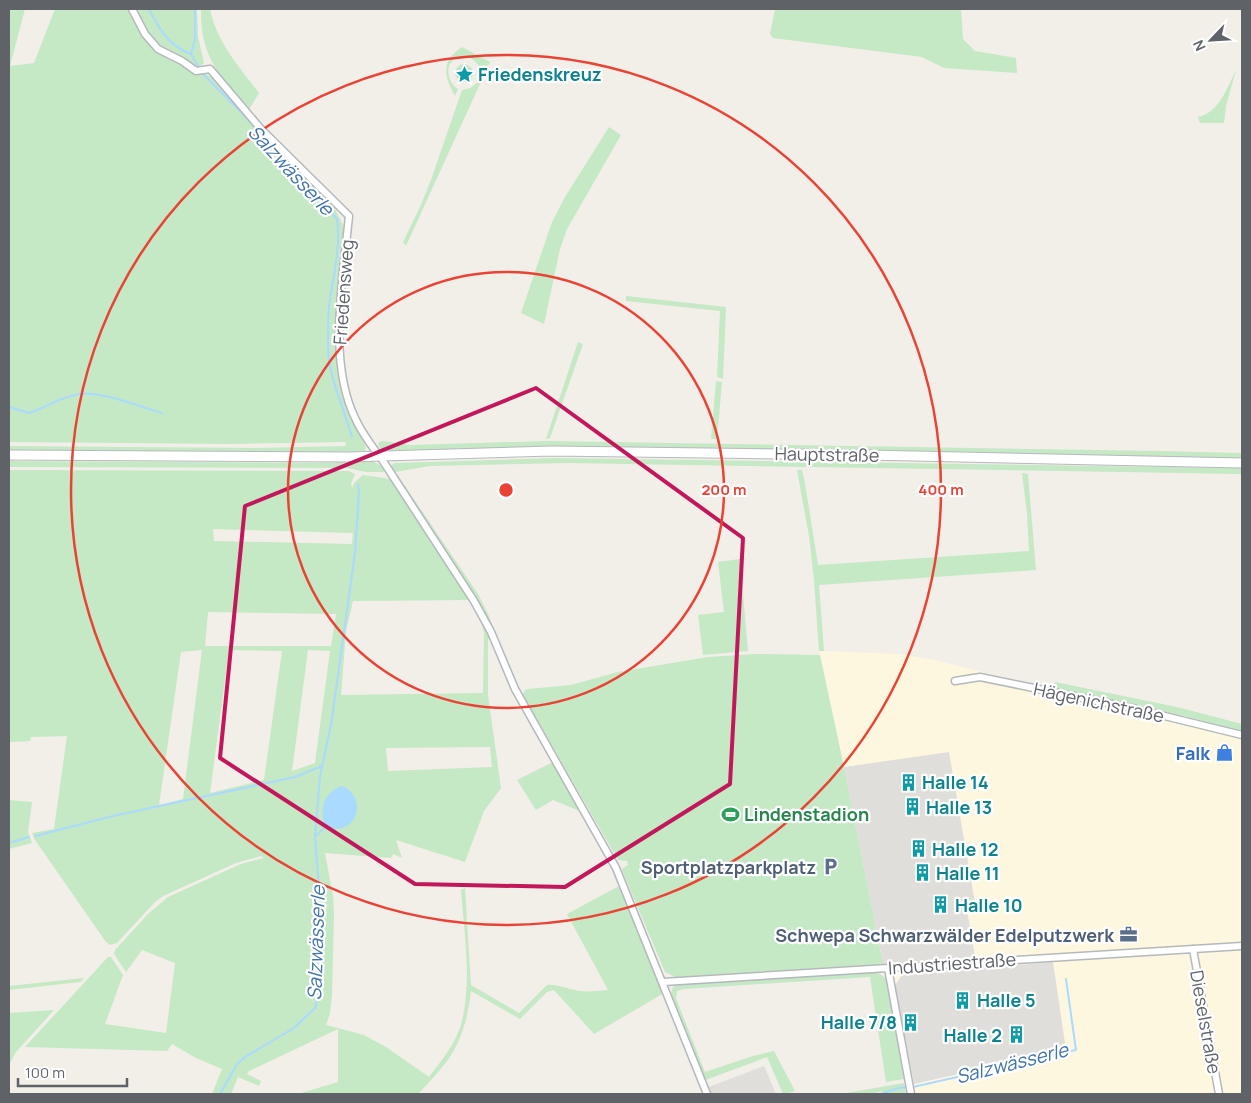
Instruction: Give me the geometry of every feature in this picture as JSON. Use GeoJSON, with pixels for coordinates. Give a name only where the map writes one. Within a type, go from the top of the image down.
{"type":"FeatureCollection","features":[{"type":"Feature","properties":{"kind":"street","name":"Friedensweg"},"geometry":{"type":"LineString","coordinates":[[132,9],[145,34],[158,49],[182,61],[196,71],[210,69],[261,129],[349,216],[339,329],[340,362],[347,397],[355,419],[367,441],[380,456],[483,616],[515,689],[616,868],[706,1094]]}},
{"type":"Feature","properties":{"kind":"street","name":"Hauptstraße"},"geometry":{"type":"LineString","coordinates":[[9,455],[380,456],[562,451],[1242,463]]}},
{"type":"Feature","properties":{"kind":"street","name":"Hägenichstraße"},"geometry":{"type":"LineString","coordinates":[[955,680],[980,677],[1136,709],[1242,735]]}},
{"type":"Feature","properties":{"kind":"street","name":"Industriestraße"},"geometry":{"type":"LineString","coordinates":[[663,982],[1242,946]]}},
{"type":"Feature","properties":{"kind":"street","name":"Dieselstraße"},"geometry":{"type":"LineString","coordinates":[[1193,949],[1219,1094]]}},
{"type":"Feature","properties":{"kind":"street"},"geometry":{"type":"LineString","coordinates":[[888,968],[911,1094]]}},
{"type":"Feature","properties":{"kind":"highlighted area"},"geometry":{"type":"Polygon","coordinates":[[[536,388],[743,538],[730,784],[565,887],[415,884],[220,758],[245,506],[536,388]]]}},
{"type":"Feature","properties":{"kind":"shaded area"},"geometry":{"type":"Polygon","coordinates":[[[819,651],[899,654],[934,660],[1054,690],[1184,716],[1242,731],[1242,1094],[906,1094],[887,985],[819,651]]]}},
{"type":"Feature","properties":{"kind":"shaded area"},"geometry":{"type":"Polygon","coordinates":[[[949,752],[975,903],[966,904],[975,957],[883,964],[844,767],[949,752]]]}},
{"type":"Feature","properties":{"kind":"shaded area"},"geometry":{"type":"Polygon","coordinates":[[[1053,962],[1066,1050],[914,1084],[895,985],[902,975],[1053,962]]]}},
{"type":"Feature","properties":{"kind":"shaded area"},"geometry":{"type":"Polygon","coordinates":[[[764,1066],[776,1094],[709,1094],[706,1088],[764,1066]]]}},
{"type":"Feature","properties":{"kind":"green space"},"geometry":{"type":"Polygon","coordinates":[[[9,9],[25,9],[10,66],[34,63],[55,9],[131,9],[146,39],[183,64],[195,76],[204,73],[217,80],[266,138],[335,209],[344,227],[336,331],[337,368],[345,402],[366,447],[365,451],[347,453],[9,452],[9,446],[255,448],[346,446],[345,442],[231,444],[9,442],[9,9]]]}},
{"type":"Feature","properties":{"kind":"green space"},"geometry":{"type":"Polygon","coordinates":[[[136,9],[197,9],[198,36],[204,63],[200,66],[193,65],[160,47],[148,33],[136,9]]]}},
{"type":"Feature","properties":{"kind":"green space"},"geometry":{"type":"Polygon","coordinates":[[[201,9],[210,9],[223,43],[259,93],[248,111],[221,76],[208,53],[204,40],[201,9]]]}},
{"type":"Feature","properties":{"kind":"green space"},"geometry":{"type":"Polygon","coordinates":[[[775,9],[961,9],[963,39],[975,51],[1016,58],[1017,73],[944,68],[922,57],[773,38],[770,34],[775,9]]]}},
{"type":"Feature","properties":{"kind":"green space"},"geometry":{"type":"Polygon","coordinates":[[[462,47],[490,62],[406,246],[403,242],[431,180],[462,90],[477,83],[480,77],[479,66],[475,61],[462,57],[452,61],[448,70],[451,81],[458,89],[455,96],[448,82],[446,70],[450,58],[462,47]]]}},
{"type":"Feature","properties":{"kind":"green space"},"geometry":{"type":"Polygon","coordinates":[[[464,64],[470,67],[473,73],[470,79],[464,82],[458,79],[455,73],[458,67],[464,64]]]}},
{"type":"Feature","properties":{"kind":"green space"},"geometry":{"type":"Polygon","coordinates":[[[1236,70],[1226,106],[1224,123],[1200,123],[1198,117],[1212,110],[1222,99],[1236,70]]]}},
{"type":"Feature","properties":{"kind":"green space"},"geometry":{"type":"Polygon","coordinates":[[[609,127],[621,135],[567,229],[560,249],[544,324],[521,313],[552,222],[565,197],[609,127]]]}},
{"type":"Feature","properties":{"kind":"green space"},"geometry":{"type":"Polygon","coordinates":[[[626,296],[726,307],[723,379],[717,377],[720,311],[626,301],[626,296]]]}},
{"type":"Feature","properties":{"kind":"green space"},"geometry":{"type":"Polygon","coordinates":[[[578,342],[583,344],[550,438],[546,439],[578,342]]]}},
{"type":"Feature","properties":{"kind":"green space"},"geometry":{"type":"Polygon","coordinates":[[[716,381],[722,382],[717,439],[711,439],[716,381]]]}},
{"type":"Feature","properties":{"kind":"green space"},"geometry":{"type":"Polygon","coordinates":[[[548,441],[1158,451],[1242,453],[1242,459],[641,448],[530,448],[388,452],[382,451],[378,445],[379,442],[410,445],[548,441]]]}},
{"type":"Feature","properties":{"kind":"green space"},"geometry":{"type":"Polygon","coordinates":[[[554,458],[1241,468],[1242,474],[570,463],[429,466],[396,472],[393,472],[390,467],[394,463],[554,458]]]}},
{"type":"Feature","properties":{"kind":"green space"},"geometry":{"type":"Polygon","coordinates":[[[9,461],[318,463],[372,461],[382,466],[384,472],[366,472],[348,468],[9,467],[9,461]]]}},
{"type":"Feature","properties":{"kind":"green space"},"geometry":{"type":"Polygon","coordinates":[[[9,470],[349,471],[355,474],[351,484],[352,488],[354,483],[363,475],[391,479],[471,600],[353,601],[346,631],[341,695],[483,693],[484,633],[481,619],[490,635],[488,640],[488,695],[501,788],[484,811],[465,862],[396,840],[402,858],[393,854],[391,858],[325,853],[333,896],[334,913],[332,995],[330,1013],[326,1025],[364,1035],[386,1047],[429,1077],[453,1043],[462,1021],[467,972],[461,890],[465,888],[471,985],[519,1013],[547,985],[579,991],[608,990],[567,914],[621,885],[664,993],[594,1034],[554,990],[547,992],[520,1019],[471,991],[466,1019],[457,1045],[444,1065],[418,1094],[298,1094],[338,1082],[338,1029],[249,1071],[247,1074],[261,1081],[259,1086],[238,1077],[231,1094],[212,1094],[222,1069],[196,1058],[172,1044],[167,1051],[25,1047],[108,957],[111,957],[123,975],[105,1024],[166,1033],[175,963],[142,950],[126,972],[114,954],[115,950],[148,914],[168,897],[241,864],[264,858],[261,856],[236,863],[163,896],[155,902],[117,943],[110,945],[106,942],[32,833],[54,829],[67,736],[31,737],[30,741],[9,742],[9,470]],[[213,529],[214,541],[352,544],[353,533],[213,529]],[[208,612],[205,646],[331,646],[336,614],[208,612]],[[202,650],[181,652],[159,805],[183,799],[202,650]],[[229,650],[210,793],[264,780],[282,651],[229,650]],[[308,650],[292,771],[315,763],[330,651],[308,650]],[[490,747],[386,748],[388,771],[492,767],[490,747]]]}},
{"type":"Feature","properties":{"kind":"green space"},"geometry":{"type":"Polygon","coordinates":[[[797,470],[802,470],[805,483],[818,565],[1029,551],[1022,473],[1028,474],[1036,570],[819,585],[824,651],[819,651],[809,536],[797,470]]]}},
{"type":"Feature","properties":{"kind":"green space"},"geometry":{"type":"Polygon","coordinates":[[[399,475],[478,594],[489,616],[499,645],[464,580],[396,477],[399,475]]]}},
{"type":"Feature","properties":{"kind":"green space"},"geometry":{"type":"Polygon","coordinates":[[[740,559],[748,651],[703,655],[698,615],[724,612],[718,562],[740,559]]]}},
{"type":"Feature","properties":{"kind":"green space","name":"Lindenstadion"},"geometry":{"type":"Polygon","coordinates":[[[755,654],[820,655],[883,964],[676,977],[665,972],[622,870],[628,865],[627,861],[618,860],[523,695],[525,690],[528,689],[571,685],[618,672],[708,657],[755,654]]]}},
{"type":"Feature","properties":{"kind":"green space"},"geometry":{"type":"Polygon","coordinates":[[[1055,682],[1177,707],[1242,724],[1242,731],[1184,716],[1054,690],[1055,682]]]}},
{"type":"Feature","properties":{"kind":"green space"},"geometry":{"type":"Polygon","coordinates":[[[553,762],[582,812],[553,800],[536,810],[517,780],[553,762]]]}},
{"type":"Feature","properties":{"kind":"green space"},"geometry":{"type":"Polygon","coordinates":[[[9,800],[32,802],[28,832],[32,843],[9,849],[9,800]]]}},
{"type":"Feature","properties":{"kind":"green space"},"geometry":{"type":"Polygon","coordinates":[[[873,972],[886,978],[904,1079],[886,1082],[870,977],[677,991],[676,998],[705,1072],[774,1051],[795,1091],[783,1094],[767,1057],[703,1081],[671,995],[673,987],[681,983],[873,972]]]}},
{"type":"Feature","properties":{"kind":"green space"},"geometry":{"type":"Polygon","coordinates":[[[84,978],[80,982],[9,990],[9,986],[84,978]]]}},
{"type":"Feature","properties":{"kind":"green space"},"geometry":{"type":"Polygon","coordinates":[[[54,1010],[16,1052],[9,1065],[9,1013],[54,1010]]]}},
{"type":"Feature","properties":{"kind":"green space"},"geometry":{"type":"Polygon","coordinates":[[[904,1083],[906,1094],[884,1094],[882,1091],[871,1094],[840,1094],[904,1083]]]}},
{"type":"Feature","properties":{"kind":"water"},"geometry":{"type":"Polygon","coordinates":[[[341,786],[354,795],[357,809],[355,816],[345,827],[337,829],[325,827],[324,803],[330,794],[341,786]]]}},
{"type":"Feature","properties":{"kind":"waterway"},"geometry":{"type":"LineString","coordinates":[[149,9],[171,42],[183,51],[191,54]]}},
{"type":"Feature","properties":{"kind":"waterway","name":"Salzwässerle"},"geometry":{"type":"LineString","coordinates":[[195,9],[195,39],[191,54],[199,68]]}},
{"type":"Feature","properties":{"kind":"waterway","name":"Salzwässerle"},"geometry":{"type":"LineString","coordinates":[[202,73],[241,112],[337,219],[338,241],[329,310],[328,354],[333,378],[352,437]]}},
{"type":"Feature","properties":{"kind":"waterway"},"geometry":{"type":"LineString","coordinates":[[9,407],[29,413],[67,397],[89,394],[110,397],[162,413]]}},
{"type":"Feature","properties":{"kind":"waterway","name":"Salzwässerle"},"geometry":{"type":"LineString","coordinates":[[220,1094],[237,1064],[245,1057],[294,1028],[316,1007],[321,916],[315,837],[320,776],[331,725],[355,553],[358,484]]}},
{"type":"Feature","properties":{"kind":"waterway","name":"Salzwässerle"},"geometry":{"type":"LineString","coordinates":[[35,836],[113,816],[295,777],[322,766]]}},
{"type":"Feature","properties":{"kind":"waterway","name":"Salzwässerle"},"geometry":{"type":"LineString","coordinates":[[316,836],[325,827]]}},
{"type":"Feature","properties":{"kind":"waterway","name":"Salzwässerle"},"geometry":{"type":"LineString","coordinates":[[9,843],[29,837]]}},
{"type":"Feature","properties":{"kind":"waterway","name":"Salzwässerle"},"geometry":{"type":"LineString","coordinates":[[913,1087],[1076,1050],[1066,979]]}},
{"type":"Feature","properties":{"kind":"waterway","name":"Salzwässerle"},"geometry":{"type":"LineString","coordinates":[[880,1094],[908,1087]]}},
{"type":"Feature","properties":{"kind":"place","name":"Friedenskreuz"},"geometry":{"type":"Point","coordinates":[464,74]}},
{"type":"Feature","properties":{"kind":"place","name":"Falk"},"geometry":{"type":"Point","coordinates":[1224,753]}},
{"type":"Feature","properties":{"kind":"place","name":"Halle 14"},"geometry":{"type":"Point","coordinates":[908,782]}},
{"type":"Feature","properties":{"kind":"place","name":"Halle 13"},"geometry":{"type":"Point","coordinates":[912,807]}},
{"type":"Feature","properties":{"kind":"place","name":"Lindenstadion"},"geometry":{"type":"Point","coordinates":[730,814]}},
{"type":"Feature","properties":{"kind":"place","name":"Halle 12"},"geometry":{"type":"Point","coordinates":[918,849]}},
{"type":"Feature","properties":{"kind":"place","name":"Sportplatzparkplatz"},"geometry":{"type":"Point","coordinates":[830,867]}},
{"type":"Feature","properties":{"kind":"place","name":"Halle 11"},"geometry":{"type":"Point","coordinates":[922,873]}},
{"type":"Feature","properties":{"kind":"place","name":"Halle 10"},"geometry":{"type":"Point","coordinates":[941,905]}},
{"type":"Feature","properties":{"kind":"place","name":"Schwepa Schwarzwälder Edelputzwerk"},"geometry":{"type":"Point","coordinates":[1128,935]}},
{"type":"Feature","properties":{"kind":"place","name":"Halle 5"},"geometry":{"type":"Point","coordinates":[963,1000]}},
{"type":"Feature","properties":{"kind":"place","name":"Halle 7/8"},"geometry":{"type":"Point","coordinates":[911,1022]}},
{"type":"Feature","properties":{"kind":"place","name":"Halle 2"},"geometry":{"type":"Point","coordinates":[1016,1035]}}]}
